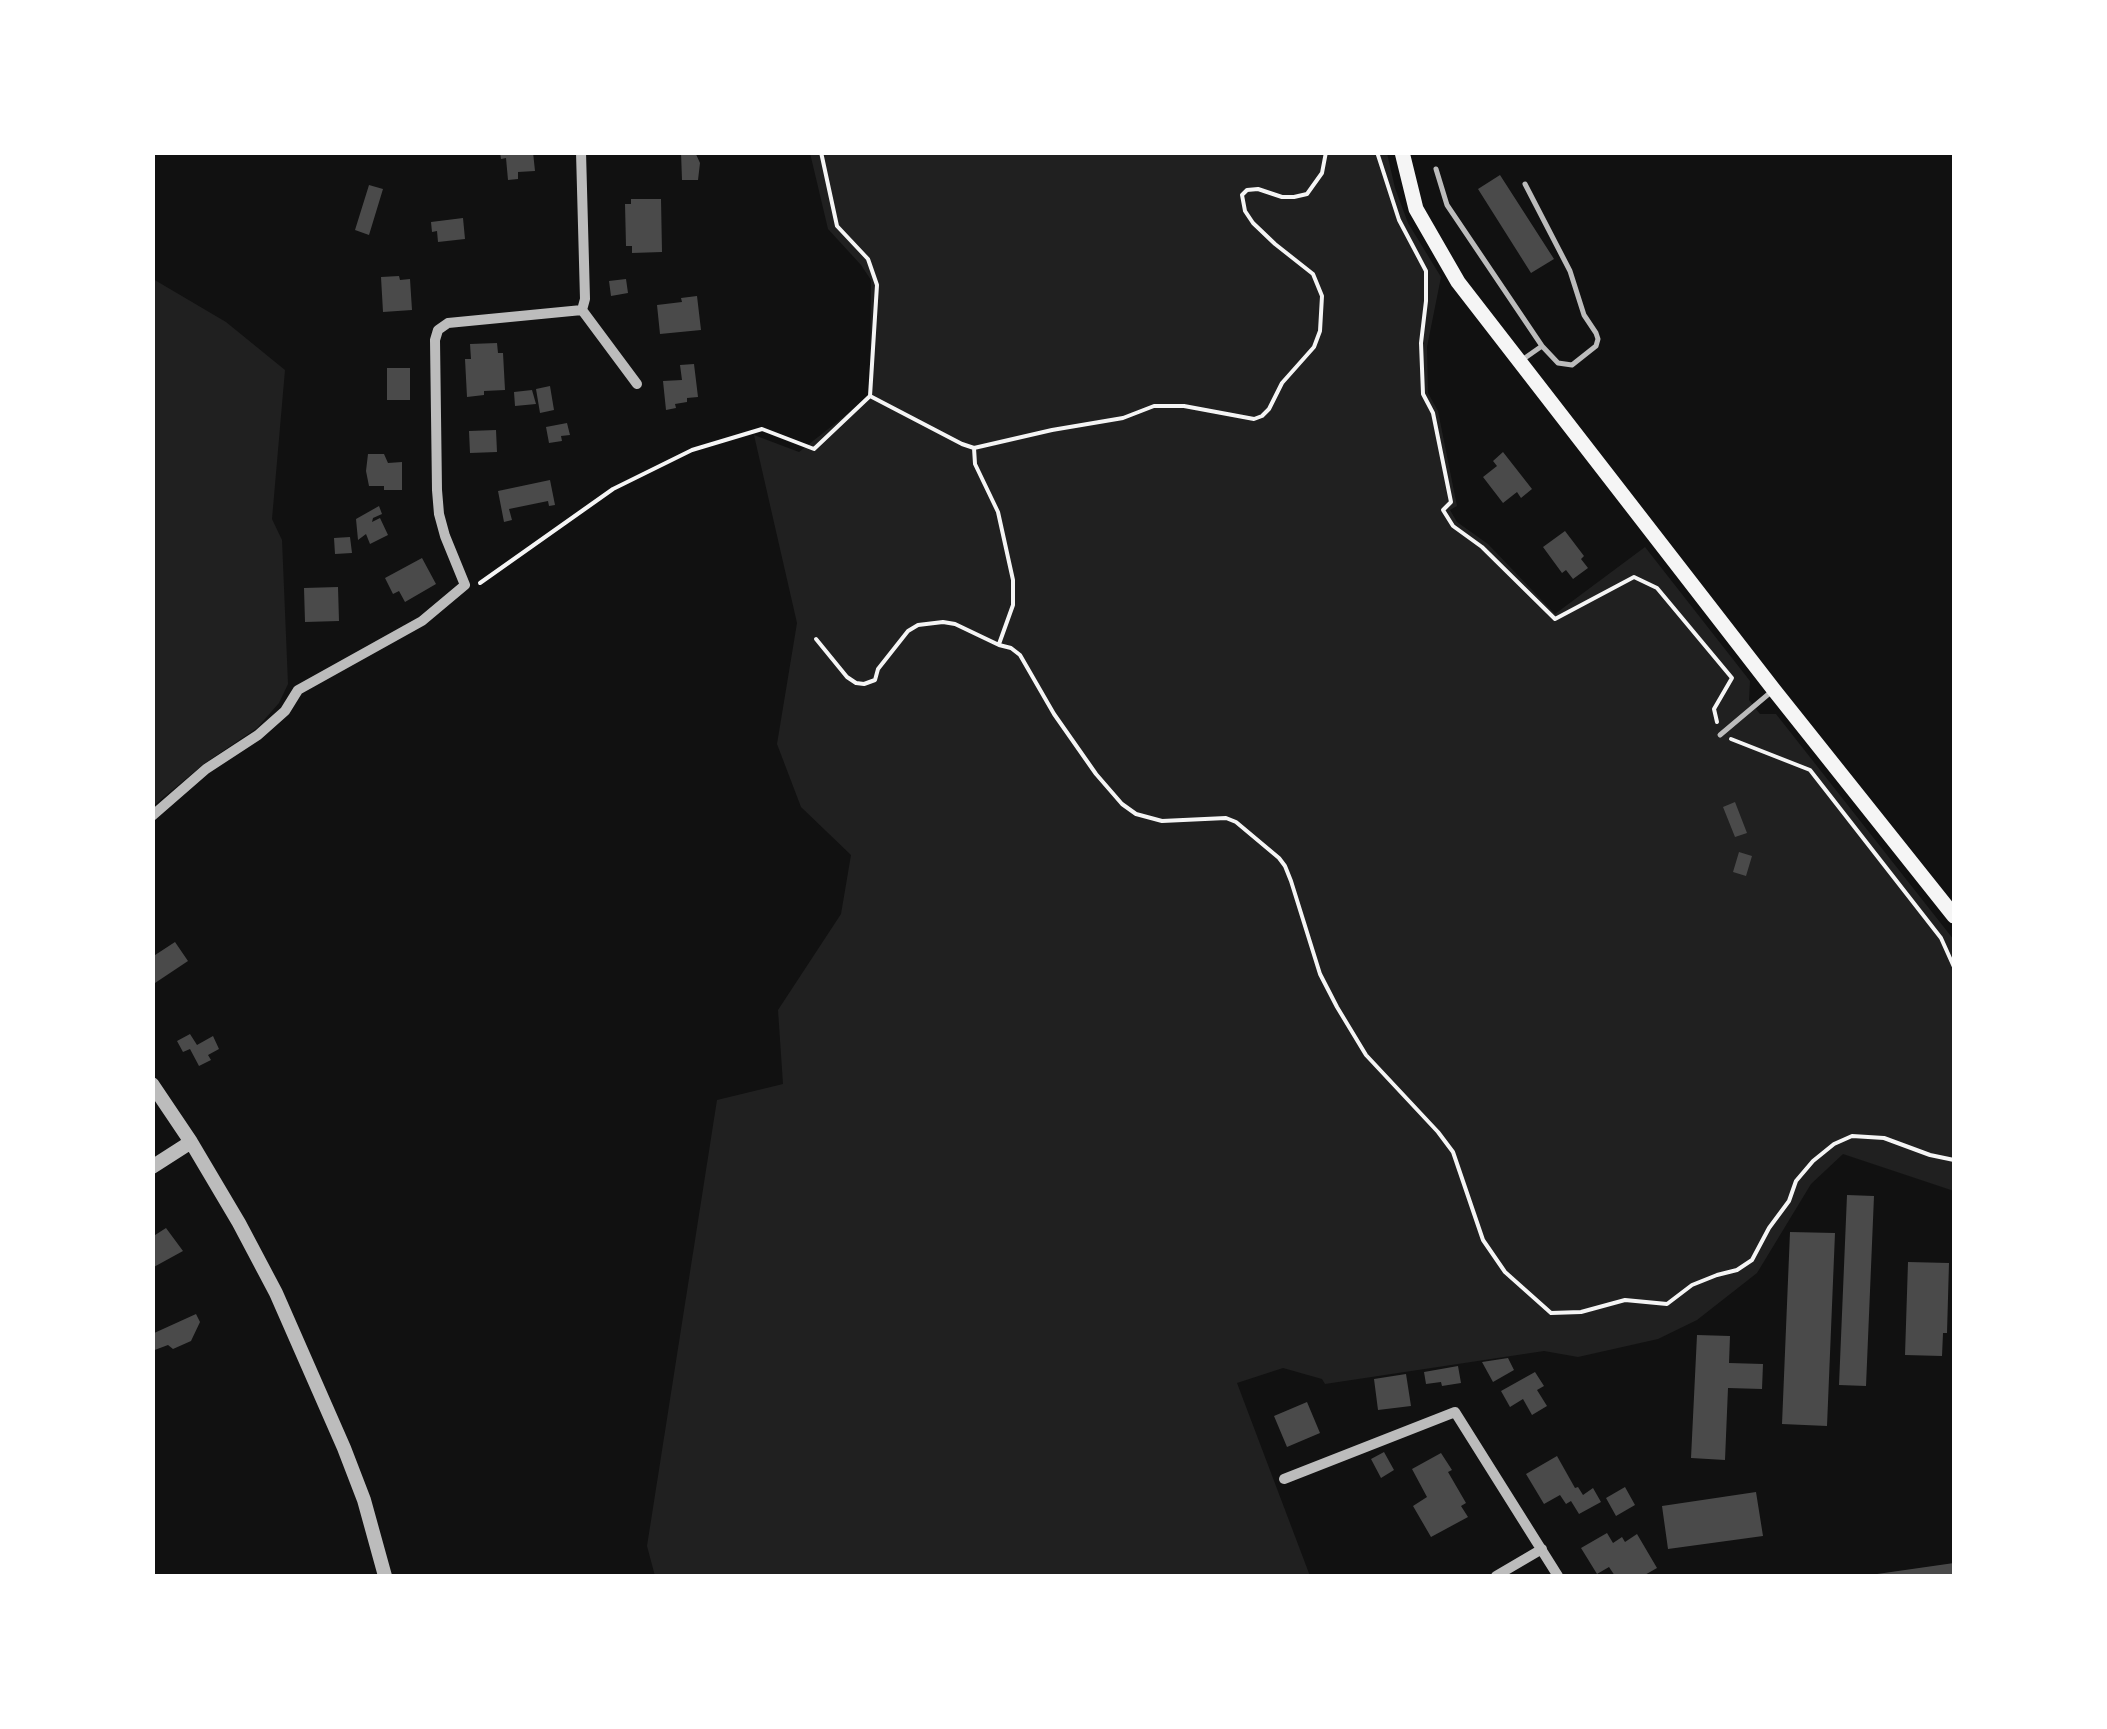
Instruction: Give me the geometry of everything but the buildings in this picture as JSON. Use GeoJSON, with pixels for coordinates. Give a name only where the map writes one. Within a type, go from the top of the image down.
{"type":"FeatureCollection","features":[{"type":"Feature","properties":{"kind":"main road"},"geometry":{"type":"LineString","coordinates":[[1402,152],[1416,208],[1458,282],[1954,916]]}},
{"type":"Feature","properties":{"kind":"street"},"geometry":{"type":"LineString","coordinates":[[581,152],[585,299],[582,310]]}},
{"type":"Feature","properties":{"kind":"street"},"geometry":{"type":"LineString","coordinates":[[582,310],[638,384]]}},
{"type":"Feature","properties":{"kind":"street"},"geometry":{"type":"LineString","coordinates":[[152,816],[206,769],[258,735],[285,711],[298,690],[422,621],[465,586],[445,536],[437,490],[438,330],[456,322],[582,310]]}},
{"type":"Feature","properties":{"kind":"street"},"geometry":{"type":"LineString","coordinates":[[152,1084],[191,1142],[276,1293],[344,1448],[364,1500],[385,1576]]}},
{"type":"Feature","properties":{"kind":"street"},"geometry":{"type":"LineString","coordinates":[[152,1168],[191,1142]]}},
{"type":"Feature","properties":{"kind":"street"},"geometry":{"type":"LineString","coordinates":[[1284,1478],[1455,1412],[1558,1576]]}},
{"type":"Feature","properties":{"kind":"street"},"geometry":{"type":"LineString","coordinates":[[1496,1576],[1542,1549]]}},
{"type":"Feature","properties":{"kind":"lane"},"geometry":{"type":"LineString","coordinates":[[1436,169],[1447,205],[1542,346],[1558,363],[1572,365],[1592,350],[1598,339],[1584,315],[1570,271],[1525,184]]}},
{"type":"Feature","properties":{"kind":"lane"},"geometry":{"type":"LineString","coordinates":[[1520,362],[1542,346]]}},
{"type":"Feature","properties":{"kind":"lane"},"geometry":{"type":"LineString","coordinates":[[1720,735],[1774,690]]}},
{"type":"Feature","properties":{"kind":"path"},"geometry":{"type":"LineString","coordinates":[[465,586],[478,584],[613,489],[692,450],[762,429],[814,449],[870,396],[875,274],[868,259],[837,226],[822,152]]}},
{"type":"Feature","properties":{"kind":"path"},"geometry":{"type":"LineString","coordinates":[[870,396],[974,448],[1122,418],[1154,406],[1184,406],[1254,420],[1262,416],[1282,383],[1314,348],[1320,330],[1322,296],[1313,274],[1253,223],[1245,211],[1242,195],[1258,189],[1282,197],[1307,194],[1322,173],[1326,152]]}},
{"type":"Feature","properties":{"kind":"path"},"geometry":{"type":"LineString","coordinates":[[1377,152],[1398,220],[1426,271],[1423,394],[1433,413],[1451,502],[1443,510],[1454,526],[1482,547],[1555,619],[1634,578],[1657,588],[1732,678],[1714,709],[1720,735],[1810,770],[1941,938],[1954,968]]}},
{"type":"Feature","properties":{"kind":"path"},"geometry":{"type":"LineString","coordinates":[[974,448],[975,464],[998,512],[1013,580],[1013,605],[999,645]]}},
{"type":"Feature","properties":{"kind":"path"},"geometry":{"type":"LineString","coordinates":[[816,639],[848,676],[864,684],[875,680],[878,669],[918,625],[955,624],[1012,648],[1096,774],[1122,804],[1136,814],[1162,821],[1226,818],[1279,858],[1290,880],[1320,974],[1337,1008],[1366,1055],[1453,1152],[1483,1240],[1505,1272],[1551,1313],[1581,1312],[1625,1300],[1667,1304],[1692,1285],[1737,1270],[1752,1260],[1789,1201],[1796,1181],[1813,1160],[1852,1136],[1884,1138],[1954,1160]]}},
{"type":"Feature","properties":{"kind":"shaded area"},"geometry":{"type":"Polygon","coordinates":[[[810,153],[1387,153],[1408,223],[1441,277],[1427,347],[1428,393],[1438,411],[1457,506],[1450,510],[1457,522],[1488,544],[1555,614],[1645,547],[1750,681],[1749,700],[1760,714],[1776,714],[1954,940],[1954,1191],[1843,1154],[1811,1184],[1757,1273],[1697,1320],[1658,1339],[1578,1357],[1544,1351],[1325,1384],[1322,1379],[1283,1368],[1237,1383],[1310,1576],[655,1576],[647,1546],[717,1100],[783,1084],[778,1010],[841,914],[851,855],[801,807],[777,744],[797,623],[754,435],[799,452],[870,396],[871,280],[828,229],[810,153]]]}},
{"type":"Feature","properties":{"kind":"shaded area"},"geometry":{"type":"Polygon","coordinates":[[[153,279],[226,322],[285,370],[272,519],[282,540],[288,684],[279,703],[257,728],[205,763],[153,806],[153,279]]]}}]}
